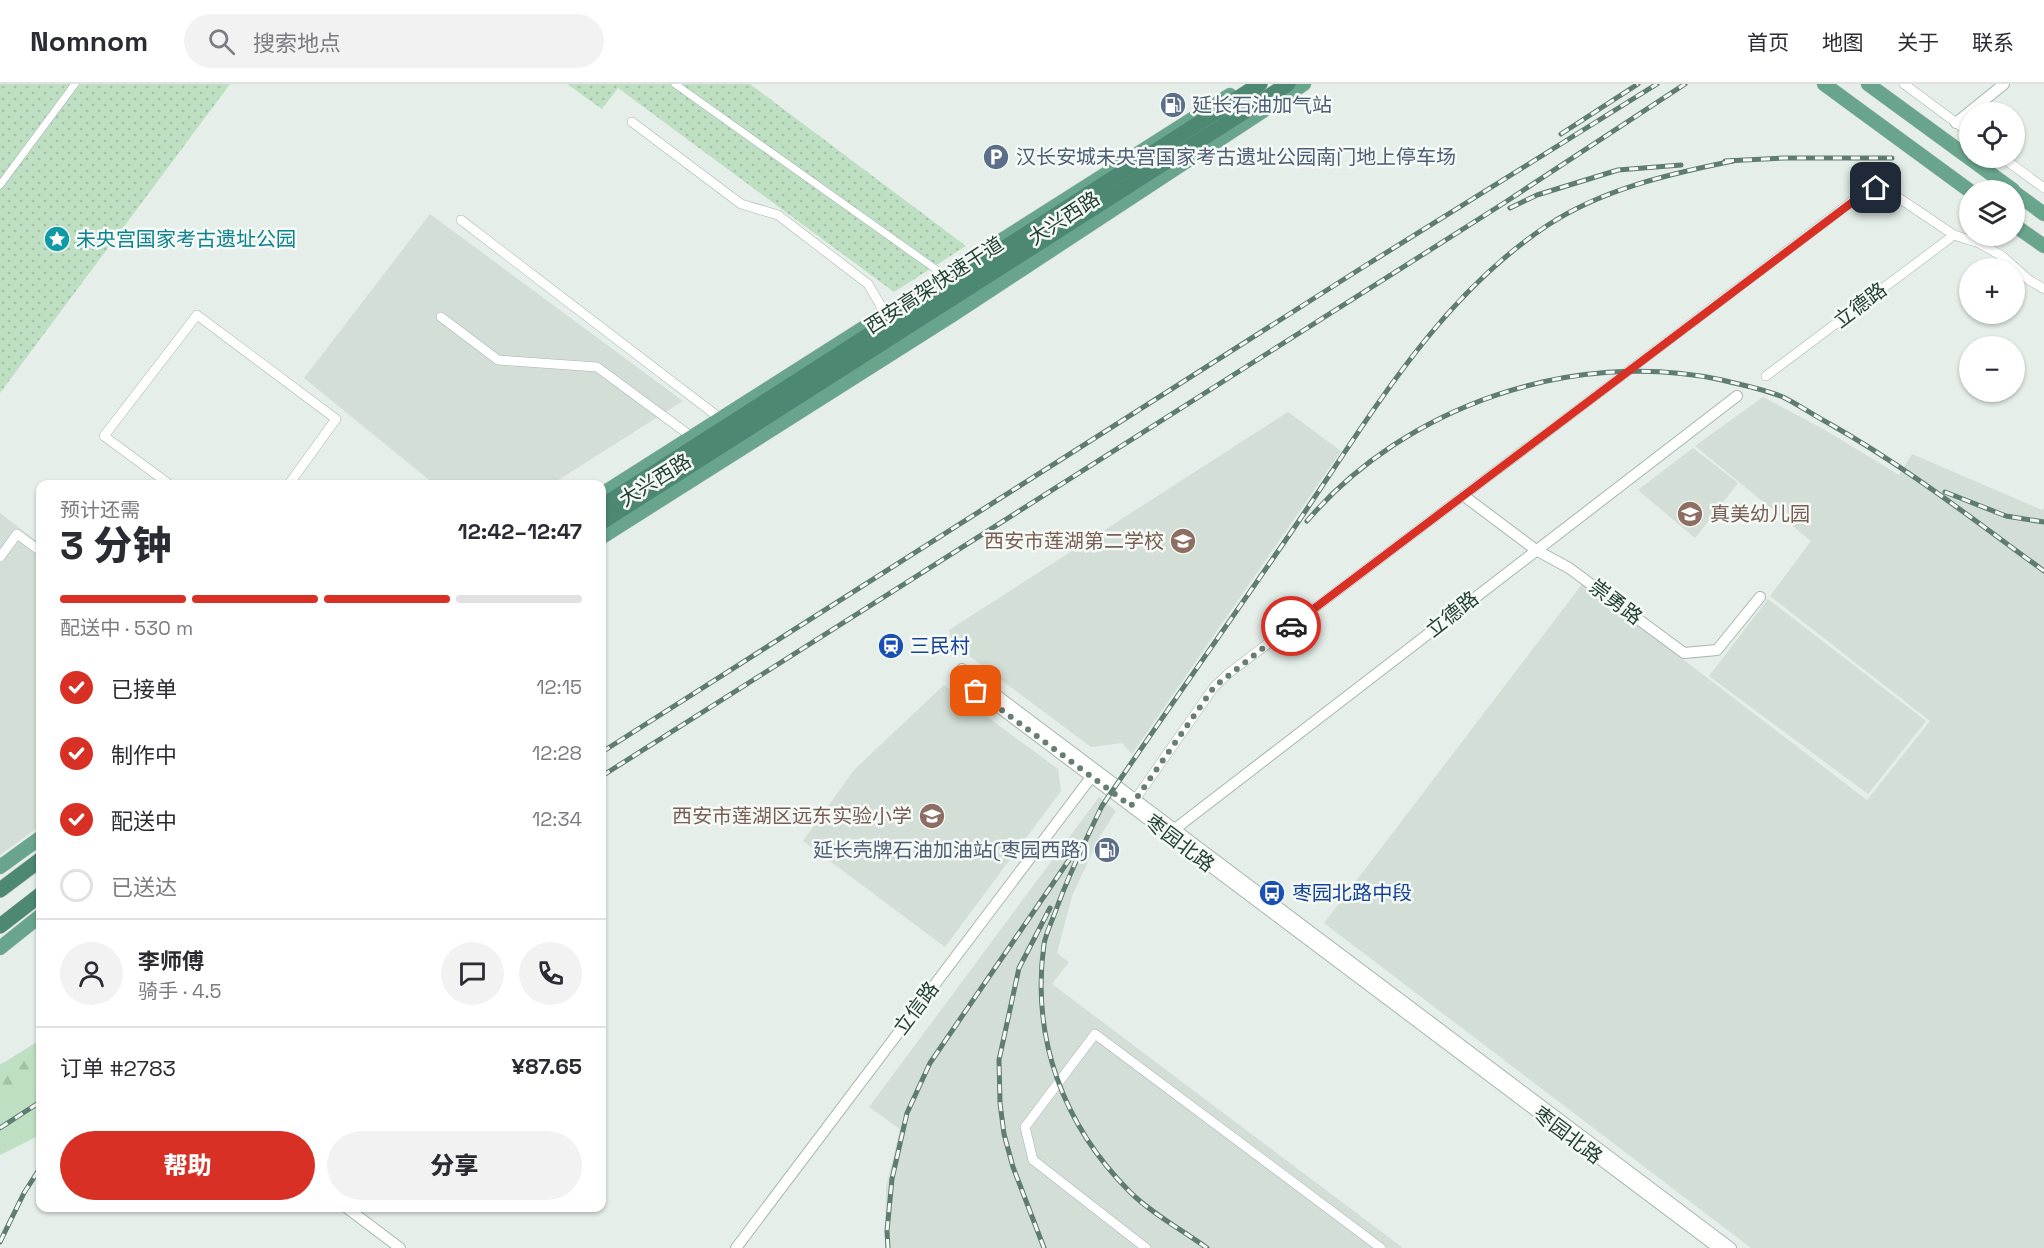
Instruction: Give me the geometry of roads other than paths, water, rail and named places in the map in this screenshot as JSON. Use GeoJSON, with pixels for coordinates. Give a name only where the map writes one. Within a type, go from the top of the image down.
{"type":"FeatureCollection","features":[{"type":"Feature","properties":{"kind":"highway","name":"西安高架快速干道"},"geometry":{"type":"LineString","coordinates":[[606,503],[1260,84]]}},
{"type":"Feature","properties":{"kind":"highway","name":"西安高架快速干道"},"geometry":{"type":"LineString","coordinates":[[606,519],[1288,84]]}},
{"type":"Feature","properties":{"kind":"highway"},"geometry":{"type":"LineString","coordinates":[[0,890],[36,863]]}},
{"type":"Feature","properties":{"kind":"highway"},"geometry":{"type":"LineString","coordinates":[[0,926],[36,898]]}},
{"type":"Feature","properties":{"kind":"main road","name":"大兴西路"},"geometry":{"type":"LineString","coordinates":[[606,491],[1246,84]]}},
{"type":"Feature","properties":{"kind":"main road","name":"大兴西路"},"geometry":{"type":"LineString","coordinates":[[606,534],[954,314],[1304,84]]}},
{"type":"Feature","properties":{"kind":"main road"},"geometry":{"type":"LineString","coordinates":[[1824,84],[1959,183]]}},
{"type":"Feature","properties":{"kind":"main road"},"geometry":{"type":"LineString","coordinates":[[1868,84],[1999,180]]}},
{"type":"Feature","properties":{"kind":"main road"},"geometry":{"type":"LineString","coordinates":[[2025,199],[2044,214]]}},
{"type":"Feature","properties":{"kind":"main road"},"geometry":{"type":"LineString","coordinates":[[2025,233],[2044,246]]}},
{"type":"Feature","properties":{"kind":"main road"},"geometry":{"type":"LineString","coordinates":[[0,867],[36,841]]}},
{"type":"Feature","properties":{"kind":"main road"},"geometry":{"type":"LineString","coordinates":[[0,948],[36,919]]}},
{"type":"Feature","properties":{"kind":"street"},"geometry":{"type":"LineString","coordinates":[[0,185],[75,84]]}},
{"type":"Feature","properties":{"kind":"street"},"geometry":{"type":"LineString","coordinates":[[675,84],[944,275]]}},
{"type":"Feature","properties":{"kind":"street"},"geometry":{"type":"LineString","coordinates":[[1904,84],[1959,125]]}},
{"type":"Feature","properties":{"kind":"street"},"geometry":{"type":"LineString","coordinates":[[1956,123],[2004,84]]}},
{"type":"Feature","properties":{"kind":"street"},"geometry":{"type":"LineString","coordinates":[[632,122],[741,204],[778,215],[868,284],[885,313]]}},
{"type":"Feature","properties":{"kind":"street"},"geometry":{"type":"LineString","coordinates":[[2017,168],[2044,188]]}},
{"type":"Feature","properties":{"kind":"street"},"geometry":{"type":"LineString","coordinates":[[1134,802],[1214,687],[1863,194],[1876,188],[1893,194],[1954,235],[1992,249],[2044,289]]}},
{"type":"Feature","properties":{"kind":"street"},"geometry":{"type":"LineString","coordinates":[[461,220],[721,419]]}},
{"type":"Feature","properties":{"kind":"street","name":"立德路"},"geometry":{"type":"LineString","coordinates":[[1766,376],[1954,235]]}},
{"type":"Feature","properties":{"kind":"street"},"geometry":{"type":"LineString","coordinates":[[164,480],[104,436],[197,315],[336,419],[292,480]]}},
{"type":"Feature","properties":{"kind":"street"},"geometry":{"type":"LineString","coordinates":[[441,317],[498,360],[597,367],[692,437]]}},
{"type":"Feature","properties":{"kind":"street","name":"立德路"},"geometry":{"type":"LineString","coordinates":[[1172,831],[1737,396]]}},
{"type":"Feature","properties":{"kind":"street","name":"崇勇路"},"geometry":{"type":"LineString","coordinates":[[1464,496],[1536,550],[1569,568],[1684,653],[1716,650],[1760,597]]}},
{"type":"Feature","properties":{"kind":"street"},"geometry":{"type":"LineString","coordinates":[[0,557],[17,534],[36,548]]}},
{"type":"Feature","properties":{"kind":"street","name":"枣园北路"},"geometry":{"type":"LineString","coordinates":[[1094,773],[962,669],[957,676],[1134,802],[1718,1248]]}},
{"type":"Feature","properties":{"kind":"street","name":"立信路"},"geometry":{"type":"LineString","coordinates":[[736,1248],[1094,773]]}},
{"type":"Feature","properties":{"kind":"street","name":"枣园北路"},"geometry":{"type":"LineString","coordinates":[[1172,831],[1731,1248]]}},
{"type":"Feature","properties":{"kind":"street"},"geometry":{"type":"LineString","coordinates":[[1146,1248],[1033,1160],[1025,1127],[1095,1034],[1381,1248]]}},
{"type":"Feature","properties":{"kind":"street"},"geometry":{"type":"LineString","coordinates":[[352,1212],[400,1248]]}},
{"type":"Feature","properties":{"kind":"railway"},"geometry":{"type":"LineString","coordinates":[[1561,134],[1638,84]]}},
{"type":"Feature","properties":{"kind":"railway"},"geometry":{"type":"LineString","coordinates":[[606,749],[1360,269],[1657,84]]}},
{"type":"Feature","properties":{"kind":"railway"},"geometry":{"type":"LineString","coordinates":[[606,773],[1504,203],[1685,84]]}},
{"type":"Feature","properties":{"kind":"railway"},"geometry":{"type":"LineString","coordinates":[[1725,161],[1784,158],[1892,158]]}},
{"type":"Feature","properties":{"kind":"railway"},"geometry":{"type":"LineString","coordinates":[[1207,1248],[1138,1200],[1107,1166],[1086,1138],[1070,1109],[1057,1078],[1048,1046],[1041,979],[1044,944],[1066,883],[1102,806],[1377,404],[1438,325],[1471,288],[1508,255],[1569,212],[1637,184],[1733,161]]}},
{"type":"Feature","properties":{"kind":"railway"},"geometry":{"type":"LineString","coordinates":[[1510,208],[1537,195],[1618,170],[1681,165]]}},
{"type":"Feature","properties":{"kind":"railway"},"geometry":{"type":"LineString","coordinates":[[1307,521],[1347,481],[1392,446],[1442,417],[1495,395],[1551,380],[1608,372],[1665,372],[1722,380],[1789,400],[1913,476],[2044,571]]}},
{"type":"Feature","properties":{"kind":"railway"},"geometry":{"type":"LineString","coordinates":[[1945,492],[2006,516],[2044,522]]}},
{"type":"Feature","properties":{"kind":"railway"},"geometry":{"type":"LineString","coordinates":[[888,1248],[887,1231],[892,1179],[907,1113],[930,1063],[1069,860]]}},
{"type":"Feature","properties":{"kind":"railway"},"geometry":{"type":"LineString","coordinates":[[1044,1248],[1013,1167],[1004,1134],[1000,1103],[999,1060],[1019,968],[1050,908]]}},
{"type":"Feature","properties":{"kind":"railway"},"geometry":{"type":"LineString","coordinates":[[0,1128],[36,1105]]}},
{"type":"Feature","properties":{"kind":"railway"},"geometry":{"type":"LineString","coordinates":[[0,1242],[36,1174]]}},
{"type":"Feature","properties":{"kind":"place","name":"延长石油加气站"},"geometry":{"type":"Point","coordinates":[1173,105]}},
{"type":"Feature","properties":{"kind":"place","name":"汉长安城未央宫国家考古遗址公园南门地上停车场"},"geometry":{"type":"Point","coordinates":[996,157]}},
{"type":"Feature","properties":{"kind":"place","name":"未央宫国家考古遗址公园"},"geometry":{"type":"Point","coordinates":[57,239]}},
{"type":"Feature","properties":{"kind":"place","name":"真美幼儿园"},"geometry":{"type":"Point","coordinates":[1690,514]}},
{"type":"Feature","properties":{"kind":"place","name":"西安市莲湖第二学校"},"geometry":{"type":"Point","coordinates":[1183,541]}},
{"type":"Feature","properties":{"kind":"place","name":"三民村"},"geometry":{"type":"Point","coordinates":[891,646]}},
{"type":"Feature","properties":{"kind":"place","name":"西安市莲湖区远东实验小学"},"geometry":{"type":"Point","coordinates":[932,816]}},
{"type":"Feature","properties":{"kind":"place","name":"延长壳牌石油加油站(枣园西路)"},"geometry":{"type":"Point","coordinates":[1107,850]}},
{"type":"Feature","properties":{"kind":"place","name":"枣园北路中段"},"geometry":{"type":"Point","coordinates":[1272,893]}}]}
